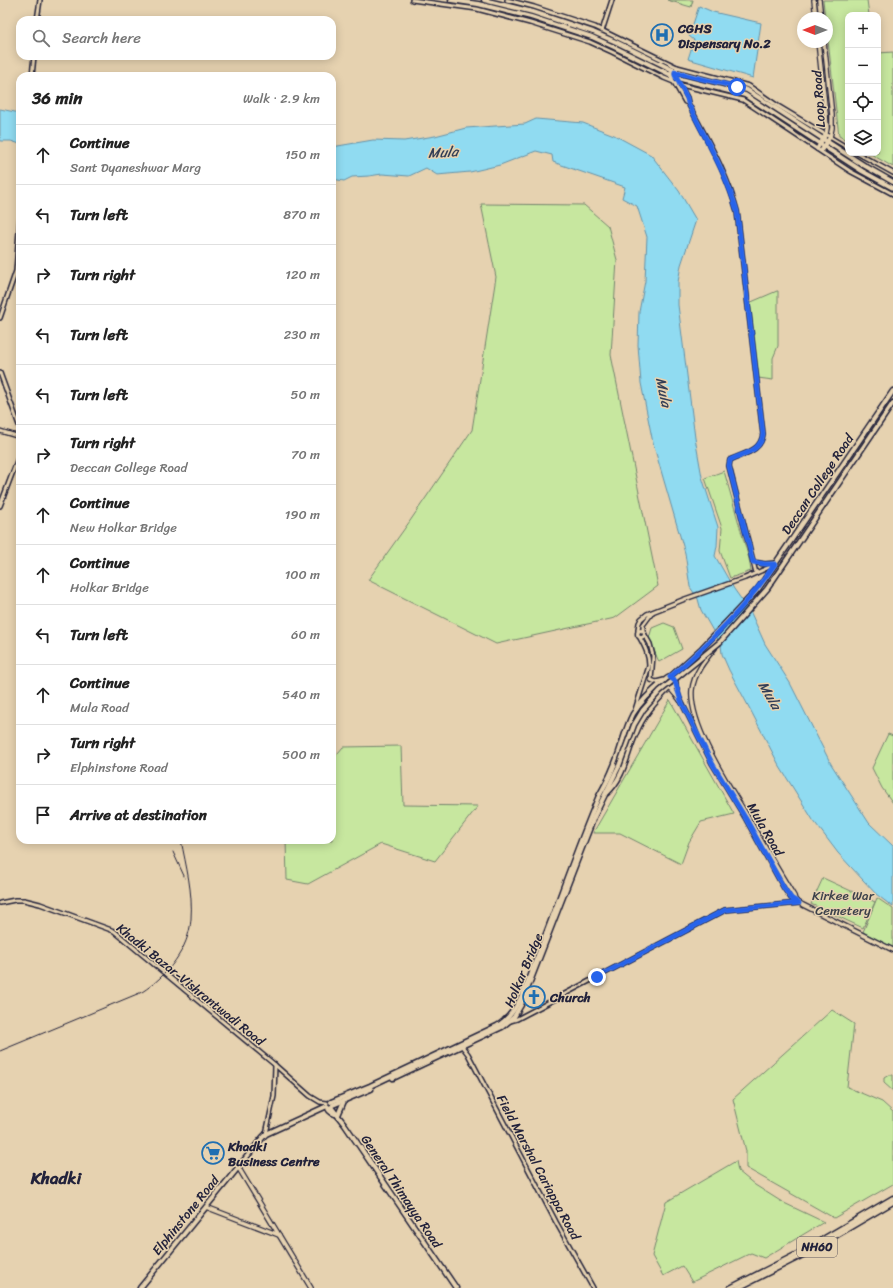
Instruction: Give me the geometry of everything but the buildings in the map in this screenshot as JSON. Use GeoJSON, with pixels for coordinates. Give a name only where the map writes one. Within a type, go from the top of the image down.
{"type":"FeatureCollection","features":[{"type":"Feature","properties":{"kind":"main road"},"geometry":{"type":"LineString","coordinates":[[451,0],[478,4],[531,17],[599,40],[677,78],[745,95],[862,171],[893,188]]}},
{"type":"Feature","properties":{"kind":"main road"},"geometry":{"type":"LineString","coordinates":[[484,0],[533,12],[601,33],[616,42],[674,69],[747,90],[865,166],[893,182]]}},
{"type":"Feature","properties":{"kind":"main road"},"geometry":{"type":"LineString","coordinates":[[814,0],[815,12]]}},
{"type":"Feature","properties":{"kind":"main road"},"geometry":{"type":"LineString","coordinates":[[819,0],[820,12]]}},
{"type":"Feature","properties":{"kind":"main road"},"geometry":{"type":"LineString","coordinates":[[596,45],[599,40]]}},
{"type":"Feature","properties":{"kind":"main road","name":"Loop Road"},"geometry":{"type":"LineString","coordinates":[[817,148],[826,134],[826,116],[819,48]]}},
{"type":"Feature","properties":{"kind":"main road","name":"Loop Road"},"geometry":{"type":"LineString","coordinates":[[821,151],[830,137],[832,128],[825,48]]}},
{"type":"Feature","properties":{"kind":"main road","name":"Deccan College Road"},"geometry":{"type":"LineString","coordinates":[[670,677],[702,648],[758,588],[893,391]]}},
{"type":"Feature","properties":{"kind":"main road","name":"Deccan College Road"},"geometry":{"type":"LineString","coordinates":[[720,642],[767,589],[893,403]]}},
{"type":"Feature","properties":{"kind":"main road"},"geometry":{"type":"LineString","coordinates":[[718,768],[696,720],[692,690],[699,669],[720,642]]}},
{"type":"Feature","properties":{"kind":"main road","name":"Holkar Bridge"},"geometry":{"type":"LineString","coordinates":[[508,1020],[514,1017],[521,1005],[594,817],[619,766],[634,725],[643,710],[660,691],[720,642]]}},
{"type":"Feature","properties":{"kind":"main road"},"geometry":{"type":"LineString","coordinates":[[669,688],[665,686],[665,681],[670,677],[674,680],[681,701]]}},
{"type":"Feature","properties":{"kind":"main road","name":"Elphinstone Road"},"geometry":{"type":"LineString","coordinates":[[140,1288],[266,1134],[463,1044],[508,1020],[518,1003],[598,798],[614,768],[634,714],[650,694],[665,681]]}},
{"type":"Feature","properties":{"kind":"main road"},"geometry":{"type":"LineString","coordinates":[[604,795],[616,784],[622,774],[636,733],[643,718],[657,700],[669,688],[674,687],[675,684]]}},
{"type":"Feature","properties":{"kind":"main road","name":"Mula Road"},"geometry":{"type":"LineString","coordinates":[[669,688],[681,701],[775,869],[797,901]]}},
{"type":"Feature","properties":{"kind":"main road"},"geometry":{"type":"LineString","coordinates":[[797,901],[893,950]]}},
{"type":"Feature","properties":{"kind":"main road"},"geometry":{"type":"LineString","coordinates":[[330,1105],[344,1100],[463,1044]]}},
{"type":"Feature","properties":{"kind":"main road"},"geometry":{"type":"LineString","coordinates":[[337,1115],[344,1100]]}},
{"type":"Feature","properties":{"kind":"main road","name":"General Thimayya Road"},"geometry":{"type":"LineString","coordinates":[[330,1105],[328,1110],[337,1115],[456,1288]]}},
{"type":"Feature","properties":{"kind":"main road"},"geometry":{"type":"LineString","coordinates":[[238,1167],[311,1288]]}},
{"type":"Feature","properties":{"kind":"main road","name":"NH60"},"geometry":{"type":"LineString","coordinates":[[730,1288],[801,1252],[893,1198]]}},
{"type":"Feature","properties":{"kind":"main road","name":"NH60"},"geometry":{"type":"LineString","coordinates":[[738,1288],[803,1255],[893,1202]]}},
{"type":"Feature","properties":{"kind":"main road"},"geometry":{"type":"LineString","coordinates":[[206,1207],[279,1235]]}},
{"type":"Feature","properties":{"kind":"street"},"geometry":{"type":"LineString","coordinates":[[38,16],[40,0]]}},
{"type":"Feature","properties":{"kind":"street"},"geometry":{"type":"LineString","coordinates":[[412,0],[477,9],[530,23],[596,45],[681,85],[743,100],[859,176],[893,194]]}},
{"type":"Feature","properties":{"kind":"street"},"geometry":{"type":"LineString","coordinates":[[506,0],[534,7],[595,27],[601,33],[612,0]]}},
{"type":"Feature","properties":{"kind":"street"},"geometry":{"type":"LineString","coordinates":[[32,72],[34,60]]}},
{"type":"Feature","properties":{"kind":"street"},"geometry":{"type":"LineString","coordinates":[[674,69],[670,75],[685,102],[687,101]]}},
{"type":"Feature","properties":{"kind":"street"},"geometry":{"type":"LineString","coordinates":[[674,69],[687,101],[726,180],[737,211],[763,434],[762,441],[751,452],[730,460],[729,466],[756,573]]}},
{"type":"Feature","properties":{"kind":"street"},"geometry":{"type":"LineString","coordinates":[[674,69],[749,86],[778,106],[845,146]]}},
{"type":"Feature","properties":{"kind":"street"},"geometry":{"type":"LineString","coordinates":[[687,101],[689,87]]}},
{"type":"Feature","properties":{"kind":"street"},"geometry":{"type":"LineString","coordinates":[[862,156],[893,173]]}},
{"type":"Feature","properties":{"kind":"street"},"geometry":{"type":"LineString","coordinates":[[0,318],[16,271]]}},
{"type":"Feature","properties":{"kind":"street"},"geometry":{"type":"LineString","coordinates":[[0,373],[16,417]]}},
{"type":"Feature","properties":{"kind":"street"},"geometry":{"type":"LineString","coordinates":[[0,431],[16,436]]}},
{"type":"Feature","properties":{"kind":"street"},"geometry":{"type":"LineString","coordinates":[[0,506],[16,464]]}},
{"type":"Feature","properties":{"kind":"street"},"geometry":{"type":"LineString","coordinates":[[753,562],[775,564]]}},
{"type":"Feature","properties":{"kind":"street"},"geometry":{"type":"LineString","coordinates":[[764,564],[765,569]]}},
{"type":"Feature","properties":{"kind":"street"},"geometry":{"type":"LineString","coordinates":[[634,714],[649,666],[648,657],[638,636],[638,626],[641,619],[653,611],[745,578],[775,564]]}},
{"type":"Feature","properties":{"kind":"street"},"geometry":{"type":"LineString","coordinates":[[653,611],[643,625],[644,633],[654,656],[651,680],[656,682],[665,681]]}},
{"type":"Feature","properties":{"kind":"street"},"geometry":{"type":"LineString","coordinates":[[638,633],[640,631],[644,633]]}},
{"type":"Feature","properties":{"kind":"street"},"geometry":{"type":"LineString","coordinates":[[640,638],[644,637],[644,633]]}},
{"type":"Feature","properties":{"kind":"street","name":"Khadki Bazar-Vishrantwadi Road"},"geometry":{"type":"LineString","coordinates":[[0,903],[24,900],[75,916],[114,931],[310,1096],[320,1102],[330,1105]]}},
{"type":"Feature","properties":{"kind":"street","name":"Elphinstone Road"},"geometry":{"type":"LineString","coordinates":[[508,1020],[523,1016],[725,910],[797,901]]}},
{"type":"Feature","properties":{"kind":"street","name":"Field Marshal Cariappa Road"},"geometry":{"type":"LineString","coordinates":[[463,1044],[556,1222],[593,1288]]}},
{"type":"Feature","properties":{"kind":"street"},"geometry":{"type":"LineString","coordinates":[[266,1134],[274,1096],[274,1065]]}},
{"type":"Feature","properties":{"kind":"green space"},"geometry":{"type":"Polygon","coordinates":[[[667,0],[693,0],[691,7],[667,0]]]}},
{"type":"Feature","properties":{"kind":"green space"},"geometry":{"type":"Polygon","coordinates":[[[823,0],[867,0],[869,12],[845,12],[845,139],[839,136],[829,48],[833,48],[833,12],[824,12],[823,0]]]}},
{"type":"Feature","properties":{"kind":"green space"},"geometry":{"type":"Polygon","coordinates":[[[893,52],[893,167],[874,156],[881,156],[881,53],[893,52]]]}},
{"type":"Feature","properties":{"kind":"green space"},"geometry":{"type":"Polygon","coordinates":[[[481,204],[584,205],[608,226],[617,260],[611,355],[658,586],[615,618],[496,644],[368,580],[472,430],[496,277],[481,204]]]}},
{"type":"Feature","properties":{"kind":"green space"},"geometry":{"type":"Polygon","coordinates":[[[777,291],[778,346],[773,358],[773,380],[758,378],[749,303],[777,291]]]}},
{"type":"Feature","properties":{"kind":"green space"},"geometry":{"type":"Polygon","coordinates":[[[724,471],[751,571],[730,578],[720,551],[722,528],[705,478],[724,471]]]}},
{"type":"Feature","properties":{"kind":"green space"},"geometry":{"type":"Polygon","coordinates":[[[664,623],[674,627],[682,649],[659,662],[649,638],[652,628],[664,623]]]}},
{"type":"Feature","properties":{"kind":"green space"},"geometry":{"type":"Polygon","coordinates":[[[670,700],[734,814],[701,822],[689,842],[681,864],[620,833],[593,833],[670,700]]]}},
{"type":"Feature","properties":{"kind":"green space"},"geometry":{"type":"Polygon","coordinates":[[[888,734],[893,736],[893,803],[882,788],[872,768],[888,734]]]}},
{"type":"Feature","properties":{"kind":"green space"},"geometry":{"type":"Polygon","coordinates":[[[401,746],[403,805],[478,806],[435,861],[381,844],[308,884],[287,880],[286,844],[336,844],[336,755],[343,747],[401,746]]]}},
{"type":"Feature","properties":{"kind":"green space","name":"Kirkee War Cemetery"},"geometry":{"type":"Polygon","coordinates":[[[823,878],[875,902],[863,928],[811,904],[823,878]]]}},
{"type":"Feature","properties":{"kind":"green space"},"geometry":{"type":"Polygon","coordinates":[[[877,898],[893,909],[893,948],[863,932],[877,898]]]}},
{"type":"Feature","properties":{"kind":"green space"},"geometry":{"type":"Polygon","coordinates":[[[832,1010],[854,1024],[847,1087],[882,1102],[893,1112],[893,1184],[834,1218],[746,1168],[746,1151],[733,1099],[832,1010]]]}},
{"type":"Feature","properties":{"kind":"green space"},"geometry":{"type":"Polygon","coordinates":[[[889,1075],[893,1075],[893,1091],[884,1083],[884,1078],[889,1075]]]}},
{"type":"Feature","properties":{"kind":"green space"},"geometry":{"type":"Polygon","coordinates":[[[736,1161],[738,1171],[755,1185],[782,1202],[824,1222],[764,1258],[751,1253],[692,1282],[682,1266],[663,1276],[652,1256],[666,1202],[736,1161]]]}},
{"type":"Feature","properties":{"kind":"water"},"geometry":{"type":"Polygon","coordinates":[[[699,6],[713,12],[761,23],[753,78],[688,59],[694,40],[689,36],[699,6]]]}},
{"type":"Feature","properties":{"kind":"water"},"geometry":{"type":"Polygon","coordinates":[[[0,109],[16,112],[16,143],[0,141],[0,109]]]}},
{"type":"Feature","properties":{"kind":"water","name":"Mula"},"geometry":{"type":"Polygon","coordinates":[[[536,119],[583,123],[614,135],[651,155],[679,191],[696,220],[681,265],[678,282],[678,305],[695,438],[702,477],[718,527],[715,556],[734,589],[751,613],[765,644],[790,683],[831,764],[869,823],[893,846],[893,907],[876,894],[838,853],[813,820],[780,767],[729,670],[722,654],[721,645],[701,610],[698,599],[690,587],[685,553],[653,443],[641,383],[638,345],[639,312],[645,281],[647,237],[637,206],[622,198],[625,187],[553,162],[552,155],[536,151],[500,165],[470,172],[437,175],[426,168],[409,176],[382,174],[352,177],[344,181],[336,180],[336,146],[373,140],[404,141],[435,136],[466,128],[525,124],[536,119]]]}},
{"type":"Feature","properties":{"kind":"railway"},"geometry":{"type":"LineString","coordinates":[[0,1051],[142,992],[151,986],[168,970],[175,961],[186,941],[191,919],[190,889],[182,844]]}},
{"type":"Feature","properties":{"kind":"railway"},"geometry":{"type":"LineString","coordinates":[[173,852],[185,878]]}},
{"type":"Feature","properties":{"kind":"place","name":"CGHS Dispensary No.2"},"geometry":{"type":"Point","coordinates":[662,35]}},
{"type":"Feature","properties":{"kind":"place","name":"Church"},"geometry":{"type":"Point","coordinates":[534,997]}},
{"type":"Feature","properties":{"kind":"place","name":"Khadki Business Centre"},"geometry":{"type":"Point","coordinates":[213,1153]}},
{"type":"Feature","properties":{"kind":"district","name":"Khadki"},"geometry":{"type":"Point","coordinates":[56,1178]}},
{"type":"Feature","properties":{"kind":"route"},"geometry":{"type":"LineString","coordinates":[[597,977],[716,913],[732,908],[799,903],[791,898],[784,888],[730,791],[712,763],[681,701],[675,681],[670,677],[693,658],[758,588],[775,564],[753,562],[729,471],[730,460],[754,450],[763,438],[737,211],[719,164],[688,103],[675,72],[737,87]]}}]}
